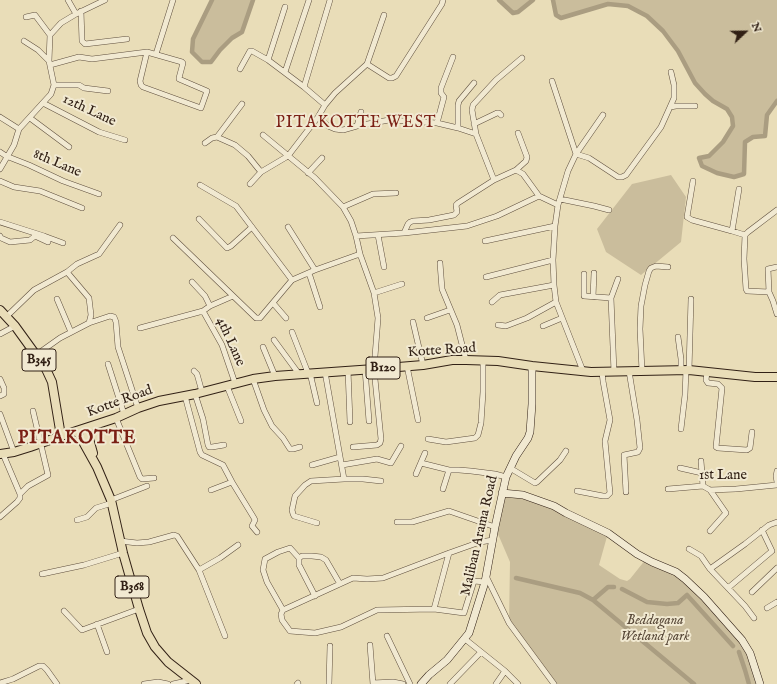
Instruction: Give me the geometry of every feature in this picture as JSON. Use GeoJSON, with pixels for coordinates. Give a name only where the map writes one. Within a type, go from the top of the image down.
{"type":"FeatureCollection","features":[{"type":"Feature","properties":{"kind":"main road","name":"B345"},"geometry":{"type":"LineString","coordinates":[[3,313],[15,326],[46,369],[52,382],[61,436]]}},
{"type":"Feature","properties":{"kind":"main road","name":"Kotte Road"},"geometry":{"type":"LineString","coordinates":[[2,454],[41,444],[116,418],[138,408],[159,401],[253,379],[275,376],[423,365],[452,360],[466,360],[498,361],[583,371],[614,372],[685,370],[755,377],[777,377]]}},
{"type":"Feature","properties":{"kind":"main road","name":"B368"},"geometry":{"type":"LineString","coordinates":[[86,428],[97,467],[111,502],[138,609],[147,633],[155,647],[168,662],[193,682]]}},
{"type":"Feature","properties":{"kind":"main road","name":"B368"},"geometry":{"type":"LineString","coordinates":[[77,431],[97,467]]}},
{"type":"Feature","properties":{"kind":"street"},"geometry":{"type":"LineString","coordinates":[[68,0],[76,14]]}},
{"type":"Feature","properties":{"kind":"street"},"geometry":{"type":"LineString","coordinates":[[50,35],[61,23],[81,11],[105,0]]}},
{"type":"Feature","properties":{"kind":"street"},"geometry":{"type":"LineString","coordinates":[[156,54],[173,0]]}},
{"type":"Feature","properties":{"kind":"street"},"geometry":{"type":"LineString","coordinates":[[285,72],[310,0]]}},
{"type":"Feature","properties":{"kind":"street"},"geometry":{"type":"LineString","coordinates":[[304,87],[330,0]]}},
{"type":"Feature","properties":{"kind":"street"},"geometry":{"type":"LineString","coordinates":[[366,64],[389,78],[396,76],[442,4],[443,0]]}},
{"type":"Feature","properties":{"kind":"street"},"geometry":{"type":"LineString","coordinates":[[268,60],[285,7]]}},
{"type":"Feature","properties":{"kind":"street"},"geometry":{"type":"LineString","coordinates":[[81,11],[82,41],[85,44],[126,38]]}},
{"type":"Feature","properties":{"kind":"street"},"geometry":{"type":"LineString","coordinates":[[0,169],[6,156],[14,145],[19,129],[51,94],[54,85],[50,63],[50,35],[35,15],[26,17]]}},
{"type":"Feature","properties":{"kind":"street"},"geometry":{"type":"LineString","coordinates":[[250,184],[261,172],[288,156],[318,117],[325,105],[366,64],[384,15]]}},
{"type":"Feature","properties":{"kind":"street"},"geometry":{"type":"LineString","coordinates":[[24,41],[38,50],[50,63]]}},
{"type":"Feature","properties":{"kind":"street"},"geometry":{"type":"LineString","coordinates":[[240,69],[251,51],[268,60],[285,72],[325,105]]}},
{"type":"Feature","properties":{"kind":"street"},"geometry":{"type":"LineString","coordinates":[[50,63],[79,57],[92,60],[147,52],[156,54],[182,62],[179,78],[207,90],[201,108],[141,85],[140,81],[147,52]]}},
{"type":"Feature","properties":{"kind":"street"},"geometry":{"type":"LineString","coordinates":[[437,123],[444,97],[441,93],[441,88],[453,57]]}},
{"type":"Feature","properties":{"kind":"street"},"geometry":{"type":"LineString","coordinates":[[494,180],[476,134],[472,110],[473,105],[496,80],[522,58]]}},
{"type":"Feature","properties":{"kind":"street"},"geometry":{"type":"LineString","coordinates":[[576,154],[589,158],[618,177],[626,175],[661,127],[674,98],[674,85],[671,72]]}},
{"type":"Feature","properties":{"kind":"street"},"geometry":{"type":"LineString","coordinates":[[552,81],[576,154]]}},
{"type":"Feature","properties":{"kind":"street"},"geometry":{"type":"LineString","coordinates":[[458,128],[459,101],[474,83]]}},
{"type":"Feature","properties":{"kind":"street"},"geometry":{"type":"LineString","coordinates":[[54,85],[80,85],[84,88],[108,91]]}},
{"type":"Feature","properties":{"kind":"street","name":"12th Lane"},"geometry":{"type":"LineString","coordinates":[[43,103],[99,132],[125,140]]}},
{"type":"Feature","properties":{"kind":"street"},"geometry":{"type":"LineString","coordinates":[[205,143],[212,138],[217,137],[242,104]]}},
{"type":"Feature","properties":{"kind":"street"},"geometry":{"type":"LineString","coordinates":[[670,107],[695,106]]}},
{"type":"Feature","properties":{"kind":"street"},"geometry":{"type":"LineString","coordinates":[[357,126],[361,112]]}},
{"type":"Feature","properties":{"kind":"street"},"geometry":{"type":"LineString","coordinates":[[474,124],[496,113],[501,115]]}},
{"type":"Feature","properties":{"kind":"street"},"geometry":{"type":"LineString","coordinates":[[583,371],[556,302],[553,260],[555,226],[558,205],[568,171],[576,154],[603,115]]}},
{"type":"Feature","properties":{"kind":"street"},"geometry":{"type":"LineString","coordinates":[[0,117],[19,129]]}},
{"type":"Feature","properties":{"kind":"street"},"geometry":{"type":"LineString","coordinates":[[318,117],[328,126],[343,130],[389,120],[437,123],[476,134]]}},
{"type":"Feature","properties":{"kind":"street"},"geometry":{"type":"LineString","coordinates":[[30,118],[69,147]]}},
{"type":"Feature","properties":{"kind":"street"},"geometry":{"type":"LineString","coordinates":[[404,233],[408,224],[413,221],[429,220],[454,215],[458,212],[456,206],[458,204],[494,180],[516,170],[526,161],[518,133]]}},
{"type":"Feature","properties":{"kind":"street"},"geometry":{"type":"LineString","coordinates":[[263,135],[315,178],[343,207],[356,236],[360,254],[374,293],[378,318],[370,369],[369,421]]}},
{"type":"Feature","properties":{"kind":"street"},"geometry":{"type":"LineString","coordinates":[[217,137],[235,145],[244,152],[261,172]]}},
{"type":"Feature","properties":{"kind":"street","name":"8th Lane"},"geometry":{"type":"LineString","coordinates":[[0,152],[63,181],[99,194]]}},
{"type":"Feature","properties":{"kind":"street"},"geometry":{"type":"LineString","coordinates":[[308,173],[322,158]]}},
{"type":"Feature","properties":{"kind":"street"},"geometry":{"type":"LineString","coordinates":[[516,170],[523,174],[539,196],[558,205]]}},
{"type":"Feature","properties":{"kind":"street"},"geometry":{"type":"LineString","coordinates":[[0,180],[14,187],[40,191],[82,208]]}},
{"type":"Feature","properties":{"kind":"street"},"geometry":{"type":"LineString","coordinates":[[693,181],[687,217],[692,220],[745,235]]}},
{"type":"Feature","properties":{"kind":"street"},"geometry":{"type":"LineString","coordinates":[[200,185],[236,206],[292,280]]}},
{"type":"Feature","properties":{"kind":"street"},"geometry":{"type":"LineString","coordinates":[[732,231],[739,189]]}},
{"type":"Feature","properties":{"kind":"street"},"geometry":{"type":"LineString","coordinates":[[343,207],[373,194],[396,193]]}},
{"type":"Feature","properties":{"kind":"street"},"geometry":{"type":"LineString","coordinates":[[356,236],[404,233],[467,226],[497,216],[539,196]]}},
{"type":"Feature","properties":{"kind":"street"},"geometry":{"type":"LineString","coordinates":[[560,200],[609,210]]}},
{"type":"Feature","properties":{"kind":"street"},"geometry":{"type":"LineString","coordinates":[[769,292],[746,290],[744,259],[745,235],[777,210]]}},
{"type":"Feature","properties":{"kind":"street"},"geometry":{"type":"LineString","coordinates":[[199,219],[226,248],[231,246],[252,227]]}},
{"type":"Feature","properties":{"kind":"street"},"geometry":{"type":"LineString","coordinates":[[0,222],[63,243]]}},
{"type":"Feature","properties":{"kind":"street"},"geometry":{"type":"LineString","coordinates":[[3,313],[34,290],[77,264],[99,254],[120,225]]}},
{"type":"Feature","properties":{"kind":"street"},"geometry":{"type":"LineString","coordinates":[[288,226],[314,270]]}},
{"type":"Feature","properties":{"kind":"street"},"geometry":{"type":"LineString","coordinates":[[485,241],[555,226]]}},
{"type":"Feature","properties":{"kind":"street"},"geometry":{"type":"LineString","coordinates":[[378,235],[384,266]]}},
{"type":"Feature","properties":{"kind":"street"},"geometry":{"type":"LineString","coordinates":[[0,236],[1,238],[10,242],[30,240],[35,236],[48,242]]}},
{"type":"Feature","properties":{"kind":"street"},"geometry":{"type":"LineString","coordinates":[[173,238],[256,318],[260,318],[292,280],[314,270],[360,254]]}},
{"type":"Feature","properties":{"kind":"street"},"geometry":{"type":"LineString","coordinates":[[486,277],[553,260]]}},
{"type":"Feature","properties":{"kind":"street"},"geometry":{"type":"LineString","coordinates":[[440,263],[442,289],[457,325],[466,360]]}},
{"type":"Feature","properties":{"kind":"street"},"geometry":{"type":"LineString","coordinates":[[642,371],[640,329],[641,306],[645,285],[651,268],[656,266],[668,267]]}},
{"type":"Feature","properties":{"kind":"street"},"geometry":{"type":"LineString","coordinates":[[777,267],[768,269],[769,292],[777,314]]}},
{"type":"Feature","properties":{"kind":"street"},"geometry":{"type":"LineString","coordinates":[[66,272],[89,298],[91,315],[89,323]]}},
{"type":"Feature","properties":{"kind":"street"},"geometry":{"type":"LineString","coordinates":[[309,273],[320,307]]}},
{"type":"Feature","properties":{"kind":"street"},"geometry":{"type":"LineString","coordinates":[[593,297],[594,273]]}},
{"type":"Feature","properties":{"kind":"street"},"geometry":{"type":"LineString","coordinates":[[584,274],[584,296],[611,298]]}},
{"type":"Feature","properties":{"kind":"street"},"geometry":{"type":"LineString","coordinates":[[614,372],[611,298],[618,279]]}},
{"type":"Feature","properties":{"kind":"street"},"geometry":{"type":"LineString","coordinates":[[192,282],[205,296],[210,306]]}},
{"type":"Feature","properties":{"kind":"street"},"geometry":{"type":"LineString","coordinates":[[374,293],[402,284]]}},
{"type":"Feature","properties":{"kind":"street"},"geometry":{"type":"LineString","coordinates":[[492,302],[500,296],[554,285]]}},
{"type":"Feature","properties":{"kind":"street","name":"4th Lane"},"geometry":{"type":"LineString","coordinates":[[140,328],[203,311],[210,306],[233,296]]}},
{"type":"Feature","properties":{"kind":"street"},"geometry":{"type":"LineString","coordinates":[[681,429],[685,395],[685,370],[691,298]]}},
{"type":"Feature","properties":{"kind":"street"},"geometry":{"type":"LineString","coordinates":[[57,299],[71,332]]}},
{"type":"Feature","properties":{"kind":"street"},"geometry":{"type":"LineString","coordinates":[[273,302],[286,318]]}},
{"type":"Feature","properties":{"kind":"street"},"geometry":{"type":"LineString","coordinates":[[498,325],[506,326],[527,318],[556,302]]}},
{"type":"Feature","properties":{"kind":"street"},"geometry":{"type":"LineString","coordinates":[[427,318],[450,310]]}},
{"type":"Feature","properties":{"kind":"street","name":"4th Lane"},"geometry":{"type":"LineString","coordinates":[[203,311],[222,345],[241,421]]}},
{"type":"Feature","properties":{"kind":"street"},"geometry":{"type":"LineString","coordinates":[[36,355],[60,338],[89,323],[110,316],[114,317],[116,322],[118,347],[138,408]]}},
{"type":"Feature","properties":{"kind":"street"},"geometry":{"type":"LineString","coordinates":[[543,326],[562,318]]}},
{"type":"Feature","properties":{"kind":"street"},"geometry":{"type":"LineString","coordinates":[[413,322],[423,365]]}},
{"type":"Feature","properties":{"kind":"street"},"geometry":{"type":"LineString","coordinates":[[0,334],[15,326]]}},
{"type":"Feature","properties":{"kind":"street"},"geometry":{"type":"LineString","coordinates":[[292,332],[317,403]]}},
{"type":"Feature","properties":{"kind":"street"},"geometry":{"type":"LineString","coordinates":[[678,337],[681,359],[685,370]]}},
{"type":"Feature","properties":{"kind":"street"},"geometry":{"type":"LineString","coordinates":[[274,340],[306,374]]}},
{"type":"Feature","properties":{"kind":"street"},"geometry":{"type":"LineString","coordinates":[[263,347],[275,376]]}},
{"type":"Feature","properties":{"kind":"street"},"geometry":{"type":"LineString","coordinates":[[428,439],[446,442],[475,438],[478,435],[482,416],[483,361]]}},
{"type":"Feature","properties":{"kind":"street"},"geometry":{"type":"LineString","coordinates":[[108,364],[124,414]]}},
{"type":"Feature","properties":{"kind":"street"},"geometry":{"type":"LineString","coordinates":[[407,366],[418,420]]}},
{"type":"Feature","properties":{"kind":"street","name":"Maliban Arama Road"},"geometry":{"type":"LineString","coordinates":[[421,684],[447,660],[469,634],[486,579],[506,477],[530,432],[532,366]]}},
{"type":"Feature","properties":{"kind":"street"},"geometry":{"type":"LineString","coordinates":[[353,447],[377,445],[380,443],[381,439],[370,369]]}},
{"type":"Feature","properties":{"kind":"street"},"geometry":{"type":"LineString","coordinates":[[194,370],[197,374],[198,393],[208,444],[212,447],[224,446]]}},
{"type":"Feature","properties":{"kind":"street"},"geometry":{"type":"LineString","coordinates":[[348,370],[350,422]]}},
{"type":"Feature","properties":{"kind":"street"},"geometry":{"type":"LineString","coordinates":[[626,492],[624,455],[638,452],[640,448],[629,371]]}},
{"type":"Feature","properties":{"kind":"street"},"geometry":{"type":"LineString","coordinates":[[325,372],[344,479]]}},
{"type":"Feature","properties":{"kind":"street"},"geometry":{"type":"LineString","coordinates":[[576,491],[603,496],[607,496],[610,492],[605,441],[610,420],[602,372]]}},
{"type":"Feature","properties":{"kind":"street"},"geometry":{"type":"LineString","coordinates":[[707,372],[706,380],[708,382],[718,384],[722,388],[716,447],[747,450],[750,448],[752,432]]}},
{"type":"Feature","properties":{"kind":"street"},"geometry":{"type":"LineString","coordinates":[[0,379],[4,388],[4,394],[0,396]]}},
{"type":"Feature","properties":{"kind":"street"},"geometry":{"type":"LineString","coordinates":[[253,379],[264,410],[272,426],[283,438],[290,449],[300,447]]}},
{"type":"Feature","properties":{"kind":"street"},"geometry":{"type":"LineString","coordinates":[[185,396],[200,452],[202,455],[223,465],[254,518],[255,520],[252,526],[257,532]]}},
{"type":"Feature","properties":{"kind":"street"},"geometry":{"type":"LineString","coordinates":[[0,517],[17,502],[20,498],[20,494],[28,486],[48,475],[33,411]]}},
{"type":"Feature","properties":{"kind":"street"},"geometry":{"type":"LineString","coordinates":[[0,414],[14,452]]}},
{"type":"Feature","properties":{"kind":"street"},"geometry":{"type":"LineString","coordinates":[[116,418],[140,477],[142,479],[154,478]]}},
{"type":"Feature","properties":{"kind":"street"},"geometry":{"type":"LineString","coordinates":[[342,465],[377,460],[391,463],[401,446]]}},
{"type":"Feature","properties":{"kind":"street"},"geometry":{"type":"LineString","coordinates":[[510,468],[535,483],[560,460],[566,451]]}},
{"type":"Feature","properties":{"kind":"street"},"geometry":{"type":"LineString","coordinates":[[2,454],[20,494]]}},
{"type":"Feature","properties":{"kind":"street"},"geometry":{"type":"LineString","coordinates":[[416,474],[425,454]]}},
{"type":"Feature","properties":{"kind":"street"},"geometry":{"type":"LineString","coordinates":[[312,465],[340,457]]}},
{"type":"Feature","properties":{"kind":"street"},"geometry":{"type":"LineString","coordinates":[[701,462],[703,486]]}},
{"type":"Feature","properties":{"kind":"street"},"geometry":{"type":"LineString","coordinates":[[421,463],[449,470],[495,474],[506,477]]}},
{"type":"Feature","properties":{"kind":"street"},"geometry":{"type":"LineString","coordinates":[[680,468],[702,473]]}},
{"type":"Feature","properties":{"kind":"street"},"geometry":{"type":"LineString","coordinates":[[442,489],[449,470]]}},
{"type":"Feature","properties":{"kind":"street"},"geometry":{"type":"LineString","coordinates":[[777,470],[777,482]]}},
{"type":"Feature","properties":{"kind":"street"},"geometry":{"type":"LineString","coordinates":[[317,523],[294,516],[293,514],[292,510],[295,496],[304,485],[311,481],[344,479],[381,481]]}},
{"type":"Feature","properties":{"kind":"street"},"geometry":{"type":"LineString","coordinates":[[211,490],[232,482]]}},
{"type":"Feature","properties":{"kind":"street","name":"1st Lane"},"geometry":{"type":"LineString","coordinates":[[668,489],[703,486],[710,490],[777,485]]}},
{"type":"Feature","properties":{"kind":"street"},"geometry":{"type":"LineString","coordinates":[[77,520],[86,517],[96,508],[147,486]]}},
{"type":"Feature","properties":{"kind":"street"},"geometry":{"type":"LineString","coordinates":[[710,490],[726,513],[710,531]]}},
{"type":"Feature","properties":{"kind":"street"},"geometry":{"type":"LineString","coordinates":[[502,493],[523,495],[554,506],[608,533],[636,554],[676,572],[704,597],[742,640],[750,653],[760,684]]}},
{"type":"Feature","properties":{"kind":"street"},"geometry":{"type":"LineString","coordinates":[[397,522],[412,522],[449,510],[495,527]]}},
{"type":"Feature","properties":{"kind":"street"},"geometry":{"type":"LineString","coordinates":[[710,569],[745,544],[768,525],[777,522]]}},
{"type":"Feature","properties":{"kind":"street"},"geometry":{"type":"LineString","coordinates":[[728,588],[772,551],[762,530]]}},
{"type":"Feature","properties":{"kind":"street"},"geometry":{"type":"LineString","coordinates":[[120,541],[136,543],[149,542],[174,535],[177,536],[199,570],[225,636]]}},
{"type":"Feature","properties":{"kind":"street"},"geometry":{"type":"LineString","coordinates":[[283,610],[353,578],[383,578],[449,552],[480,542],[493,540]]}},
{"type":"Feature","properties":{"kind":"street"},"geometry":{"type":"LineString","coordinates":[[199,570],[220,558],[238,545]]}},
{"type":"Feature","properties":{"kind":"street"},"geometry":{"type":"LineString","coordinates":[[315,596],[300,565],[299,558],[290,548],[265,558],[263,570],[267,582],[283,610],[281,614],[282,620],[290,631],[315,633],[341,627],[377,610],[434,609],[464,613],[474,581],[486,579],[509,623],[554,684]]}},
{"type":"Feature","properties":{"kind":"street"},"geometry":{"type":"LineString","coordinates":[[690,549],[700,556],[754,618]]}},
{"type":"Feature","properties":{"kind":"street"},"geometry":{"type":"LineString","coordinates":[[434,609],[449,552]]}},
{"type":"Feature","properties":{"kind":"street"},"geometry":{"type":"LineString","coordinates":[[42,574],[123,553]]}},
{"type":"Feature","properties":{"kind":"street"},"geometry":{"type":"LineString","coordinates":[[299,558],[302,556],[312,556],[321,557],[326,560],[340,584]]}},
{"type":"Feature","properties":{"kind":"street"},"geometry":{"type":"LineString","coordinates":[[752,592],[777,568]]}},
{"type":"Feature","properties":{"kind":"street"},"geometry":{"type":"LineString","coordinates":[[767,608],[777,602]]}},
{"type":"Feature","properties":{"kind":"street"},"geometry":{"type":"LineString","coordinates":[[64,611],[81,629],[84,629],[138,609]]}},
{"type":"Feature","properties":{"kind":"street"},"geometry":{"type":"LineString","coordinates":[[97,624],[107,652]]}},
{"type":"Feature","properties":{"kind":"street"},"geometry":{"type":"LineString","coordinates":[[387,636],[410,684]]}},
{"type":"Feature","properties":{"kind":"street"},"geometry":{"type":"LineString","coordinates":[[465,639],[505,671],[518,684]]}},
{"type":"Feature","properties":{"kind":"street"},"geometry":{"type":"LineString","coordinates":[[370,645],[373,683],[393,682],[403,684]]}},
{"type":"Feature","properties":{"kind":"street"},"geometry":{"type":"LineString","coordinates":[[329,684],[330,646]]}},
{"type":"Feature","properties":{"kind":"street"},"geometry":{"type":"LineString","coordinates":[[450,684],[481,652]]}},
{"type":"Feature","properties":{"kind":"street"},"geometry":{"type":"LineString","coordinates":[[0,683],[13,679],[39,666],[43,666],[57,684]]}},
{"type":"Feature","properties":{"kind":"street"},"geometry":{"type":"LineString","coordinates":[[496,684],[505,671]]}},
{"type":"Feature","properties":{"kind":"street"},"geometry":{"type":"LineString","coordinates":[[144,684],[158,682],[168,684]]}},
{"type":"Feature","properties":{"kind":"street"},"geometry":{"type":"LineString","coordinates":[[173,684],[193,682]]}},
{"type":"Feature","properties":{"kind":"green space"},"geometry":{"type":"Polygon","coordinates":[[[212,0],[253,0],[242,32],[232,38],[211,62],[202,62],[192,52],[193,39],[212,0]]]}},
{"type":"Feature","properties":{"kind":"green space"},"geometry":{"type":"Polygon","coordinates":[[[499,0],[533,0],[518,12],[513,13],[499,0]]]}},
{"type":"Feature","properties":{"kind":"green space"},"geometry":{"type":"Polygon","coordinates":[[[553,0],[777,0],[777,101],[767,115],[765,136],[753,137],[746,142],[744,174],[734,177],[717,173],[702,166],[699,158],[710,156],[723,142],[733,126],[732,117],[727,109],[713,101],[695,83],[678,51],[663,31],[647,16],[628,6],[608,4],[561,18],[556,15],[553,0]]]}},
{"type":"Feature","properties":{"kind":"green space"},"geometry":{"type":"Polygon","coordinates":[[[671,175],[686,197],[681,242],[641,275],[606,252],[597,229],[632,184],[671,175]]]}},
{"type":"Feature","properties":{"kind":"green space","name":"Beddagana Wetland park"},"geometry":{"type":"Polygon","coordinates":[[[502,493],[523,495],[608,533],[599,565],[620,579],[627,581],[630,579],[646,559],[676,572],[742,640],[760,684],[554,684],[509,623],[510,562],[495,527],[502,493]]]}},
{"type":"Feature","properties":{"kind":"waterway"},"geometry":{"type":"LineString","coordinates":[[212,0],[193,39],[192,52],[202,62],[211,62],[232,38],[242,32],[253,0]]}},
{"type":"Feature","properties":{"kind":"waterway"},"geometry":{"type":"LineString","coordinates":[[499,0],[513,13],[518,12],[533,0]]}},
{"type":"Feature","properties":{"kind":"waterway"},"geometry":{"type":"LineString","coordinates":[[553,0],[556,15],[561,18],[608,4],[628,6],[647,16],[663,31],[678,51],[695,83],[713,101],[727,109],[732,117],[733,126],[723,142],[709,156],[699,158],[702,166],[717,173],[734,177],[744,174],[745,142],[753,137],[765,136],[767,115],[777,101]]}},
{"type":"Feature","properties":{"kind":"waterway"},"geometry":{"type":"LineString","coordinates":[[516,578],[580,593],[593,600],[694,684]]}},
{"type":"Feature","properties":{"kind":"waterway"},"geometry":{"type":"LineString","coordinates":[[593,600],[608,587],[614,587]]}},
{"type":"Feature","properties":{"kind":"waterway"},"geometry":{"type":"LineString","coordinates":[[622,589],[647,602],[667,604],[678,603],[687,595],[733,646]]}},
{"type":"Feature","properties":{"kind":"waterway"},"geometry":{"type":"LineString","coordinates":[[739,652],[749,684]]}},
{"type":"Feature","properties":{"kind":"district","name":"PITAKOTTE WEST"},"geometry":{"type":"Point","coordinates":[356,124]}},
{"type":"Feature","properties":{"kind":"district","name":"PITAKOTTE"},"geometry":{"type":"Point","coordinates":[77,439]}}]}
